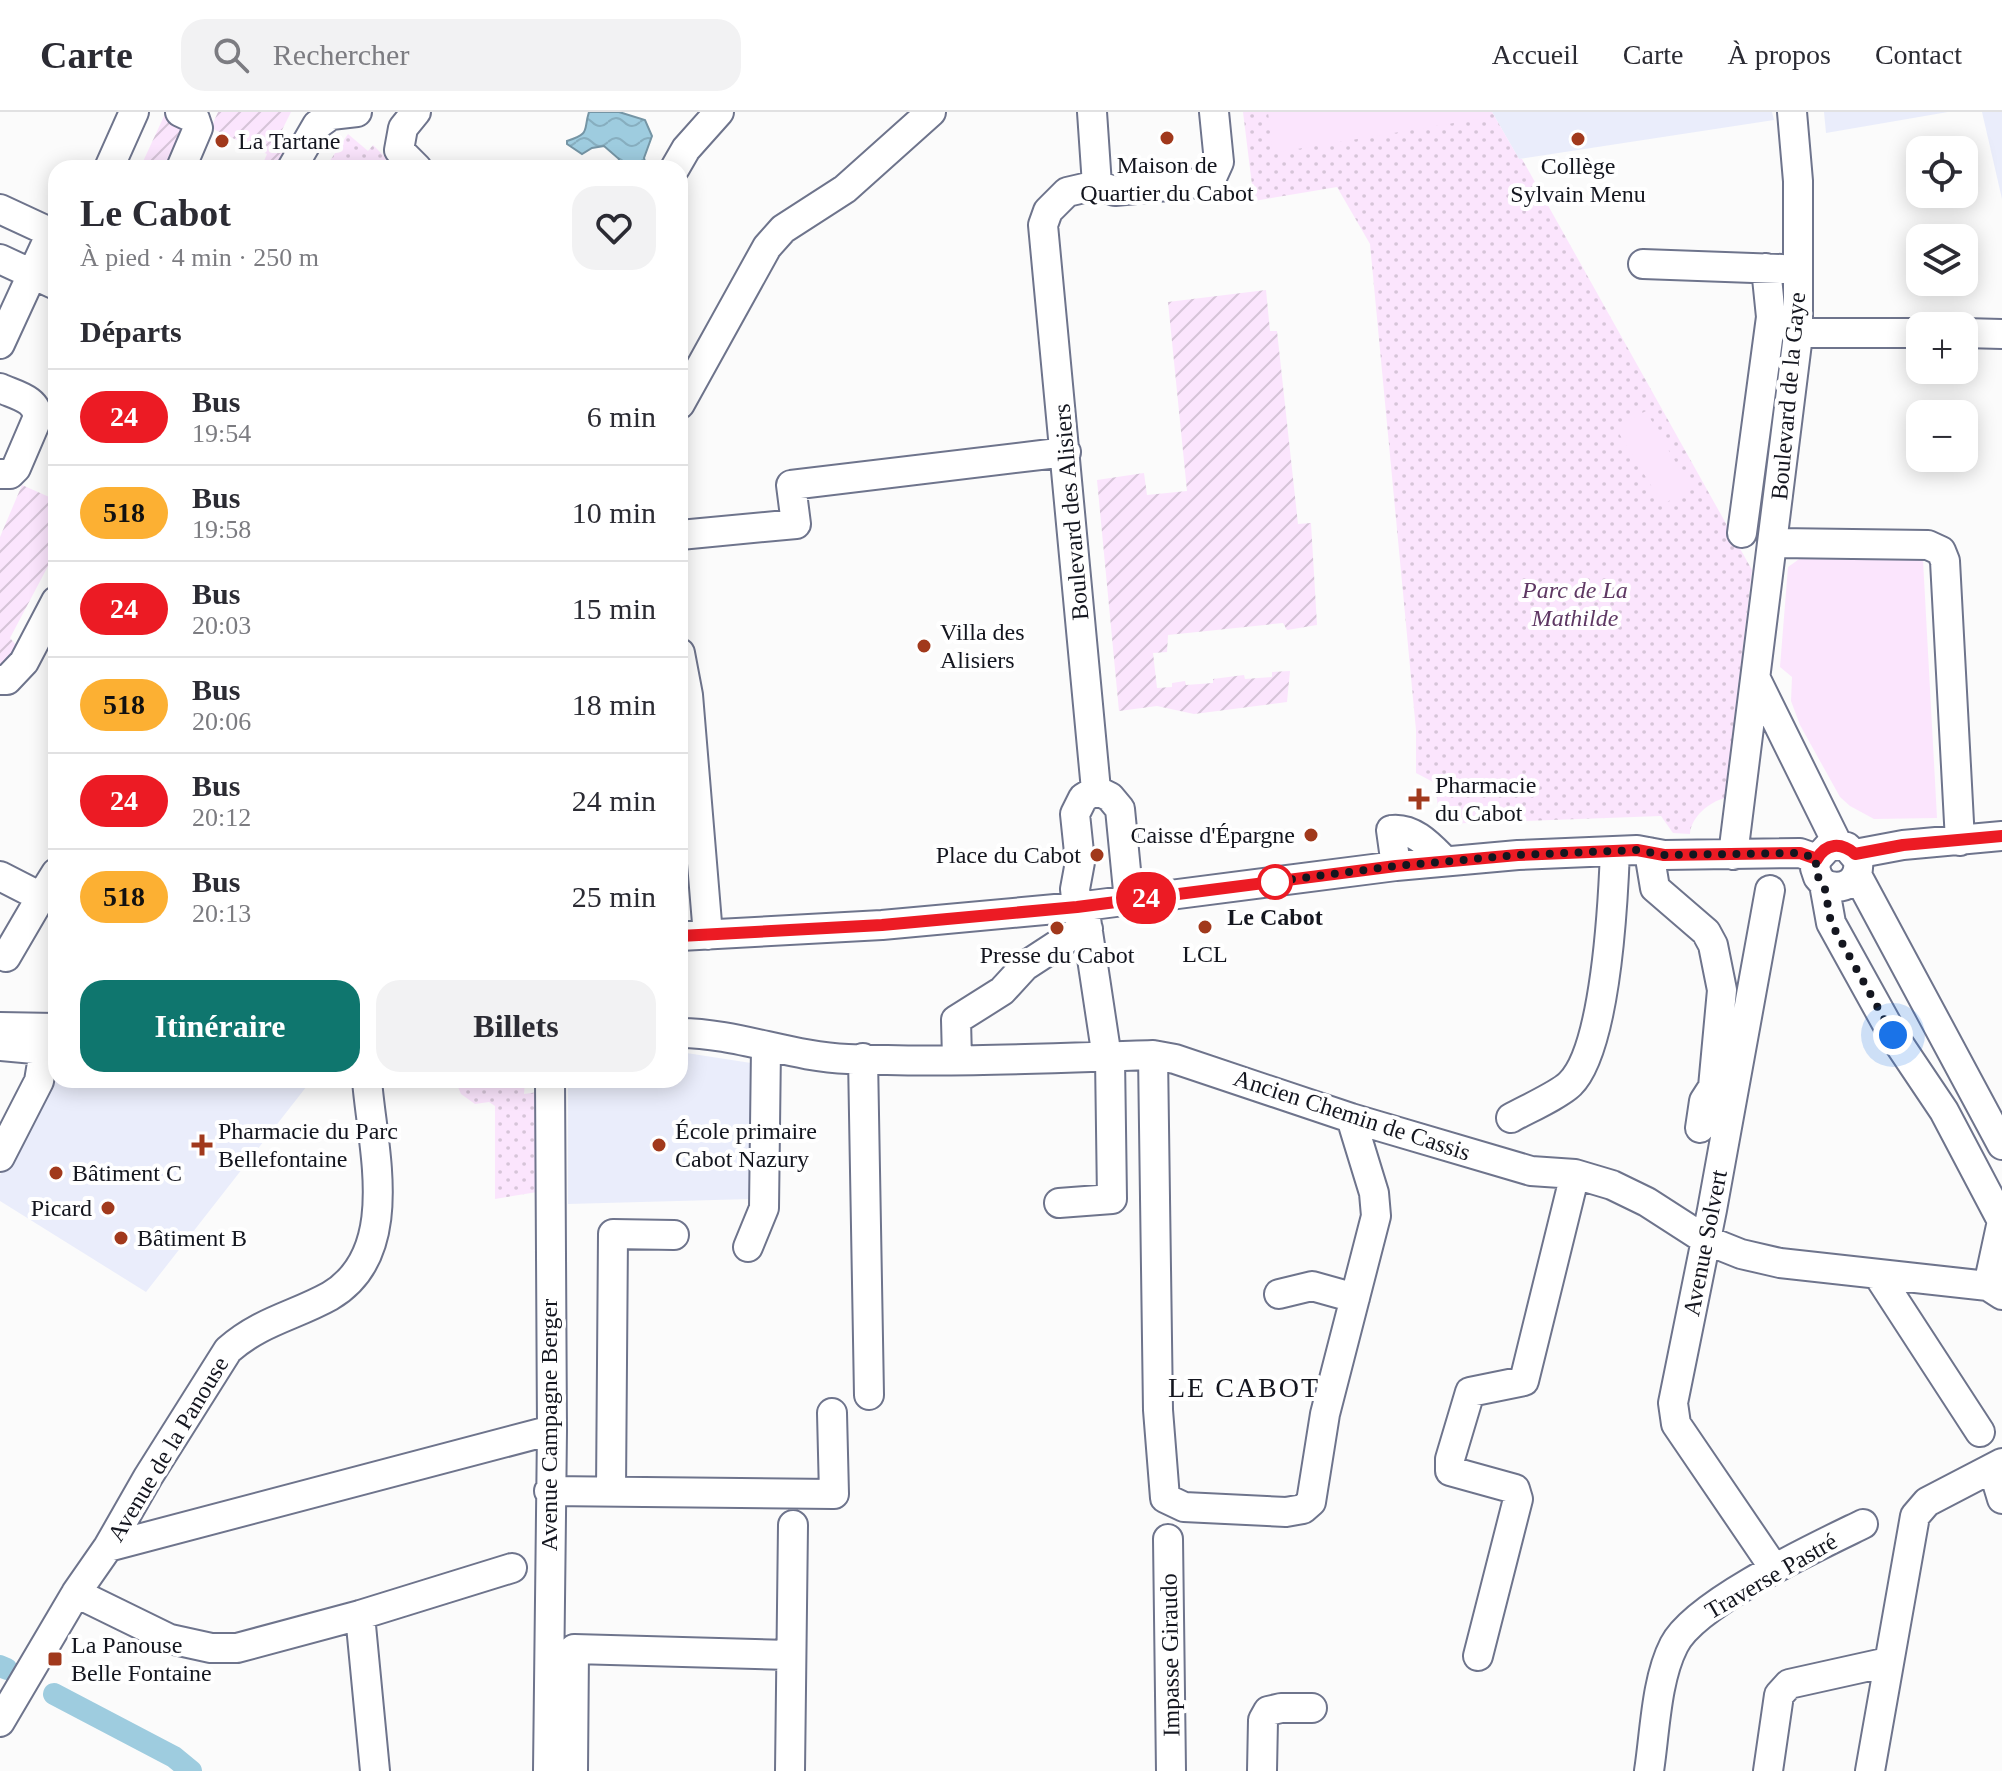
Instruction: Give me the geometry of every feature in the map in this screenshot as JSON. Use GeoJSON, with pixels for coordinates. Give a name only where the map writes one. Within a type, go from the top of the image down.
{"type":"FeatureCollection","features":[{"type":"Feature","properties":{"kind":"street"},"geometry":{"type":"LineString","coordinates":[[113,160],[134,112]]}},
{"type":"Feature","properties":{"kind":"street"},"geometry":{"type":"LineString","coordinates":[[180,112],[195,119],[198,128],[184,160]]}},
{"type":"Feature","properties":{"kind":"street"},"geometry":{"type":"LineString","coordinates":[[297,160],[317,125],[331,115],[357,112]]}},
{"type":"Feature","properties":{"kind":"street"},"geometry":{"type":"LineString","coordinates":[[409,160],[399,150],[403,128],[416,112]]}},
{"type":"Feature","properties":{"kind":"street"},"geometry":{"type":"LineString","coordinates":[[680,160],[719,112]]}},
{"type":"Feature","properties":{"kind":"street"},"geometry":{"type":"LineString","coordinates":[[688,383],[775,238],[792,222],[845,189],[931,112]]}},
{"type":"Feature","properties":{"kind":"street"},"geometry":{"type":"LineString","coordinates":[[1092,112],[1097,185],[1115,191],[1210,182],[1219,162],[1214,112]]}},
{"type":"Feature","properties":{"kind":"street","name":"Boulevard de la Gaye"},"geometry":{"type":"LineString","coordinates":[[1733,855],[1798,333],[1800,113]]}},
{"type":"Feature","properties":{"kind":"street","name":"Boulevard des Alisiers"},"geometry":{"type":"LineString","coordinates":[[1096,790],[1098,727],[1043,225],[1048,211],[1067,192],[1097,185]]}},
{"type":"Feature","properties":{"kind":"street"},"geometry":{"type":"LineString","coordinates":[[0,209],[48,231]]}},
{"type":"Feature","properties":{"kind":"street"},"geometry":{"type":"LineString","coordinates":[[0,259],[44,280],[0,344]]}},
{"type":"Feature","properties":{"kind":"street"},"geometry":{"type":"LineString","coordinates":[[1643,264],[1799,270]]}},
{"type":"Feature","properties":{"kind":"street"},"geometry":{"type":"LineString","coordinates":[[1742,533],[1771,317],[1766,268]]}},
{"type":"Feature","properties":{"kind":"street"},"geometry":{"type":"LineString","coordinates":[[1798,333],[1906,333]]}},
{"type":"Feature","properties":{"kind":"street"},"geometry":{"type":"LineString","coordinates":[[1978,333],[2002,334]]}},
{"type":"Feature","properties":{"kind":"street"},"geometry":{"type":"LineString","coordinates":[[0,388],[33,403],[38,411],[16,468],[10,474],[0,474]]}},
{"type":"Feature","properties":{"kind":"street"},"geometry":{"type":"LineString","coordinates":[[688,534],[796,524],[791,485],[1066,452]]}},
{"type":"Feature","properties":{"kind":"street"},"geometry":{"type":"LineString","coordinates":[[1773,543],[1928,545],[1941,551],[1945,561],[1960,841]]}},
{"type":"Feature","properties":{"kind":"street"},"geometry":{"type":"LineString","coordinates":[[0,680],[7,680],[24,662],[48,616]]}},
{"type":"Feature","properties":{"kind":"street"},"geometry":{"type":"LineString","coordinates":[[1756,679],[1838,863],[1958,1115],[2002,1198]]}},
{"type":"Feature","properties":{"kind":"street"},"geometry":{"type":"LineString","coordinates":[[688,695],[694,935],[1083,914],[1129,901],[1396,866],[1518,855],[1615,851],[1664,855],[1800,853],[1838,863],[1882,895],[1967,1049],[2002,1121]]}},
{"type":"Feature","properties":{"kind":"street"},"geometry":{"type":"LineString","coordinates":[[1059,1203],[1112,1199],[1108,1058],[1083,914],[1075,889],[1080,862],[1075,814],[1083,798],[1096,790],[1110,797],[1120,809],[1129,901]]}},
{"type":"Feature","properties":{"kind":"street"},"geometry":{"type":"LineString","coordinates":[[1838,863],[1903,845],[2002,836]]}},
{"type":"Feature","properties":{"kind":"street"},"geometry":{"type":"LineString","coordinates":[[1511,1118],[1570,1085],[1585,1059],[1599,1016],[1613,897],[1615,851]]}},
{"type":"Feature","properties":{"kind":"street"},"geometry":{"type":"LineString","coordinates":[[1649,852],[1655,888],[1706,932],[1713,945],[1722,990],[1713,1087],[1704,1101],[1700,1128]]}},
{"type":"Feature","properties":{"kind":"street"},"geometry":{"type":"LineString","coordinates":[[1838,863],[2002,1145]]}},
{"type":"Feature","properties":{"kind":"street"},"geometry":{"type":"LineString","coordinates":[[1838,863],[1831,923],[1893,1035],[1944,1111],[2002,1221],[1995,1291]]}},
{"type":"Feature","properties":{"kind":"street"},"geometry":{"type":"LineString","coordinates":[[0,876],[48,885]]}},
{"type":"Feature","properties":{"kind":"street"},"geometry":{"type":"LineString","coordinates":[[6,957],[48,887]]}},
{"type":"Feature","properties":{"kind":"street","name":"Avenue Solvert"},"geometry":{"type":"LineString","coordinates":[[1770,890],[1673,1403],[1676,1424],[1774,1568]]}},
{"type":"Feature","properties":{"kind":"street"},"geometry":{"type":"LineString","coordinates":[[957,1059],[956,1020],[1002,991],[1025,966],[1074,934],[1083,914]]}},
{"type":"Feature","properties":{"kind":"street"},"geometry":{"type":"LineString","coordinates":[[0,1027],[48,1041]]}},
{"type":"Feature","properties":{"kind":"street","name":"Ancien Chemin de Cassis"},"geometry":{"type":"LineString","coordinates":[[688,1033],[703,1033],[766,1047],[848,1059],[1108,1058],[1153,1055],[1175,1059],[1351,1118],[1531,1171],[1575,1174],[1631,1193],[1706,1240],[1741,1254],[1780,1263],[1995,1291]]}},
{"type":"Feature","properties":{"kind":"street"},"geometry":{"type":"LineString","coordinates":[[0,1046],[48,1042]]}},
{"type":"Feature","properties":{"kind":"street"},"geometry":{"type":"LineString","coordinates":[[748,1247],[764,1208],[766,1047]]}},
{"type":"Feature","properties":{"kind":"street"},"geometry":{"type":"LineString","coordinates":[[1153,1055],[1158,1410],[1165,1498],[1184,1507],[1286,1512],[1303,1509],[1311,1502],[1325,1414],[1376,1216],[1374,1193],[1351,1118]]}},
{"type":"Feature","properties":{"kind":"street"},"geometry":{"type":"LineString","coordinates":[[0,1157],[39,1081],[48,1056]]}},
{"type":"Feature","properties":{"kind":"street"},"geometry":{"type":"LineString","coordinates":[[863,1058],[869,1395]]}},
{"type":"Feature","properties":{"kind":"street","name":"Avenue de la Panouse"},"geometry":{"type":"LineString","coordinates":[[0,1722],[76,1593],[108,1547],[228,1350],[247,1333],[331,1295],[350,1280],[370,1249],[376,1216],[377,1148],[368,1088]]}},
{"type":"Feature","properties":{"kind":"street","name":"Avenue Campagne Berger"},"geometry":{"type":"LineString","coordinates":[[548,1771],[552,1430],[550,1088]]}},
{"type":"Feature","properties":{"kind":"street"},"geometry":{"type":"LineString","coordinates":[[1478,1656],[1518,1499],[1515,1489],[1450,1471],[1450,1459],[1470,1392],[1524,1381],[1575,1174]]}},
{"type":"Feature","properties":{"kind":"street"},"geometry":{"type":"LineString","coordinates":[[611,1491],[613,1234],[674,1235]]}},
{"type":"Feature","properties":{"kind":"street"},"geometry":{"type":"LineString","coordinates":[[1878,1275],[1980,1432]]}},
{"type":"Feature","properties":{"kind":"street"},"geometry":{"type":"LineString","coordinates":[[1279,1294],[1312,1286],[1355,1298]]}},
{"type":"Feature","properties":{"kind":"street"},"geometry":{"type":"LineString","coordinates":[[549,1491],[834,1494],[832,1413]]}},
{"type":"Feature","properties":{"kind":"street"},"geometry":{"type":"LineString","coordinates":[[108,1547],[552,1430]]}},
{"type":"Feature","properties":{"kind":"street"},"geometry":{"type":"LineString","coordinates":[[1870,1771],[1915,1516],[1927,1502],[1998,1466],[2002,1499]]}},
{"type":"Feature","properties":{"kind":"street","name":"Traverse Pastré"},"geometry":{"type":"LineString","coordinates":[[1649,1771],[1665,1665],[1675,1642],[1688,1625],[1774,1568],[1863,1524]]}},
{"type":"Feature","properties":{"kind":"street"},"geometry":{"type":"LineString","coordinates":[[790,1771],[793,1525]]}},
{"type":"Feature","properties":{"kind":"street","name":"Impasse Giraudo"},"geometry":{"type":"LineString","coordinates":[[1168,1539],[1171,1771]]}},
{"type":"Feature","properties":{"kind":"street"},"geometry":{"type":"LineString","coordinates":[[76,1593],[170,1639],[211,1648],[237,1648],[360,1615],[512,1568]]}},
{"type":"Feature","properties":{"kind":"street"},"geometry":{"type":"LineString","coordinates":[[360,1615],[375,1771]]}},
{"type":"Feature","properties":{"kind":"street"},"geometry":{"type":"LineString","coordinates":[[573,1771],[574,1649],[790,1655]]}},
{"type":"Feature","properties":{"kind":"street"},"geometry":{"type":"LineString","coordinates":[[1768,1771],[1779,1695],[1789,1684],[1888,1662]]}},
{"type":"Feature","properties":{"kind":"street"},"geometry":{"type":"LineString","coordinates":[[1262,1771],[1263,1720],[1268,1711],[1312,1708]]}},
{"type":"Feature","properties":{"kind":"shaded area","name":"Collège Sylvain Menu"},"geometry":{"type":"Polygon","coordinates":[[[1492,112],[1772,112],[1774,120],[1519,159],[1492,112]]]}},
{"type":"Feature","properties":{"kind":"shaded area"},"geometry":{"type":"Polygon","coordinates":[[[1824,112],[1948,112],[1826,133],[1824,112]]]}},
{"type":"Feature","properties":{"kind":"shaded area"},"geometry":{"type":"Polygon","coordinates":[[[1982,112],[2002,112],[2002,199],[1982,112]]]}},
{"type":"Feature","properties":{"kind":"shaded area","name":"École primaire Cabot Nazury"},"geometry":{"type":"Polygon","coordinates":[[[688,1053],[751,1063],[751,1199],[568,1204],[568,1088],[688,1088],[688,1053]]]}},
{"type":"Feature","properties":{"kind":"shaded area"},"geometry":{"type":"Polygon","coordinates":[[[49,1088],[305,1088],[146,1292],[0,1201],[0,1175],[49,1088]]]}},
{"type":"Feature","properties":{"kind":"green space"},"geometry":{"type":"Polygon","coordinates":[[[218,112],[291,112],[276,142],[286,148],[281,160],[264,160],[267,154],[211,128],[218,112]]]}},
{"type":"Feature","properties":{"kind":"green space","name":"Parc de La Mathilde"},"geometry":{"type":"Polygon","coordinates":[[[1243,112],[1492,112],[1519,159],[1522,159],[1752,570],[1725,798],[1702,811],[1690,834],[1673,833],[1661,816],[1440,824],[1435,783],[1416,773],[1416,730],[1370,244],[1337,187],[1254,201],[1243,112]]]}},
{"type":"Feature","properties":{"kind":"green space"},"geometry":{"type":"Polygon","coordinates":[[[1268,112],[1481,112],[1484,118],[1273,153],[1268,112]]]}},
{"type":"Feature","properties":{"kind":"green space"},"geometry":{"type":"Polygon","coordinates":[[[165,114],[190,125],[175,160],[144,160],[165,114]]]}},
{"type":"Feature","properties":{"kind":"green space"},"geometry":{"type":"Polygon","coordinates":[[[348,134],[368,151],[373,145],[388,160],[330,160],[348,134]]]}},
{"type":"Feature","properties":{"kind":"green space"},"geometry":{"type":"Polygon","coordinates":[[[1266,290],[1270,331],[1277,331],[1298,524],[1311,523],[1317,625],[1287,630],[1283,623],[1168,635],[1167,652],[1153,653],[1157,688],[1172,687],[1172,683],[1185,681],[1186,685],[1213,683],[1213,679],[1244,675],[1245,679],[1272,677],[1272,672],[1290,671],[1287,702],[1194,714],[1157,706],[1119,711],[1097,480],[1144,473],[1147,495],[1187,491],[1168,302],[1266,290]]]}},
{"type":"Feature","properties":{"kind":"green space"},"geometry":{"type":"Polygon","coordinates":[[[1646,411],[1690,487],[1663,505],[1615,427],[1646,411]]]}},
{"type":"Feature","properties":{"kind":"green space"},"geometry":{"type":"Polygon","coordinates":[[[22,485],[48,496],[48,566],[10,638],[22,652],[0,667],[0,537],[22,485]]]}},
{"type":"Feature","properties":{"kind":"green space"},"geometry":{"type":"Polygon","coordinates":[[[1802,557],[1923,560],[1937,818],[1874,819],[1850,806],[1840,797],[1800,725],[1791,701],[1792,677],[1780,667],[1788,567],[1802,557]]]}},
{"type":"Feature","properties":{"kind":"green space"},"geometry":{"type":"Polygon","coordinates":[[[458,1088],[524,1088],[524,1094],[538,1092],[537,1192],[495,1199],[495,1106],[489,1102],[475,1104],[461,1094],[458,1088]]]}},
{"type":"Feature","properties":{"kind":"water"},"geometry":{"type":"Polygon","coordinates":[[[589,112],[619,112],[645,120],[652,136],[645,160],[619,160],[604,146],[582,154],[567,144],[567,141],[580,136],[586,127],[589,112]]]}},
{"type":"Feature","properties":{"kind":"waterway"},"geometry":{"type":"LineString","coordinates":[[0,1666],[7,1669]]}},
{"type":"Feature","properties":{"kind":"waterway"},"geometry":{"type":"LineString","coordinates":[[54,1694],[174,1757],[191,1771]]}},
{"type":"Feature","properties":{"kind":"bus line","name":"24"},"geometry":{"type":"LineString","coordinates":[[688,936],[882,925],[1077,907],[1396,866],[1518,855],[1637,850],[1664,855],[1800,853],[1817,859],[1828,847],[1838,845],[1847,847],[1855,854],[1903,845],[2002,836]]}},
{"type":"Feature","properties":{"kind":"place","name":"Maison de Quartier du Cabot"},"geometry":{"type":"Point","coordinates":[1167,138]}},
{"type":"Feature","properties":{"kind":"place","name":"Collège Sylvain Menu"},"geometry":{"type":"Point","coordinates":[1578,139]}},
{"type":"Feature","properties":{"kind":"place","name":"La Tartane"},"geometry":{"type":"Point","coordinates":[222,141]}},
{"type":"Feature","properties":{"kind":"place","name":"Villa des Alisiers"},"geometry":{"type":"Point","coordinates":[924,646]}},
{"type":"Feature","properties":{"kind":"place","name":"Pharmacie du Cabot"},"geometry":{"type":"Point","coordinates":[1419,799]}},
{"type":"Feature","properties":{"kind":"place","name":"Caisse d'Épargne"},"geometry":{"type":"Point","coordinates":[1311,835]}},
{"type":"Feature","properties":{"kind":"place","name":"Place du Cabot"},"geometry":{"type":"Point","coordinates":[1097,855]}},
{"type":"Feature","properties":{"kind":"place","name":"Le Cabot"},"geometry":{"type":"Point","coordinates":[1275,882]}},
{"type":"Feature","properties":{"kind":"place","name":"LCL"},"geometry":{"type":"Point","coordinates":[1205,927]}},
{"type":"Feature","properties":{"kind":"place","name":"Presse du Cabot"},"geometry":{"type":"Point","coordinates":[1057,928]}},
{"type":"Feature","properties":{"kind":"place","name":"Pharmacie du Parc Bellefontaine"},"geometry":{"type":"Point","coordinates":[202,1145]}},
{"type":"Feature","properties":{"kind":"place","name":"École primaire Cabot Nazury"},"geometry":{"type":"Point","coordinates":[659,1145]}},
{"type":"Feature","properties":{"kind":"place","name":"Bâtiment C"},"geometry":{"type":"Point","coordinates":[56,1173]}},
{"type":"Feature","properties":{"kind":"place","name":"Picard"},"geometry":{"type":"Point","coordinates":[108,1208]}},
{"type":"Feature","properties":{"kind":"place","name":"Bâtiment B"},"geometry":{"type":"Point","coordinates":[121,1238]}},
{"type":"Feature","properties":{"kind":"place","name":"La Panouse Belle Fontaine"},"geometry":{"type":"Point","coordinates":[55,1659]}},
{"type":"Feature","properties":{"kind":"district","name":"LE CABOT"},"geometry":{"type":"Point","coordinates":[1244,1387]}},
{"type":"Feature","properties":{"kind":"route"},"geometry":{"type":"LineString","coordinates":[[1275,882],[1262,883],[1518,855],[1637,850],[1664,855],[1800,853],[1817,859],[1815,868],[1824,884],[1831,923],[1893,1035]]}}]}
